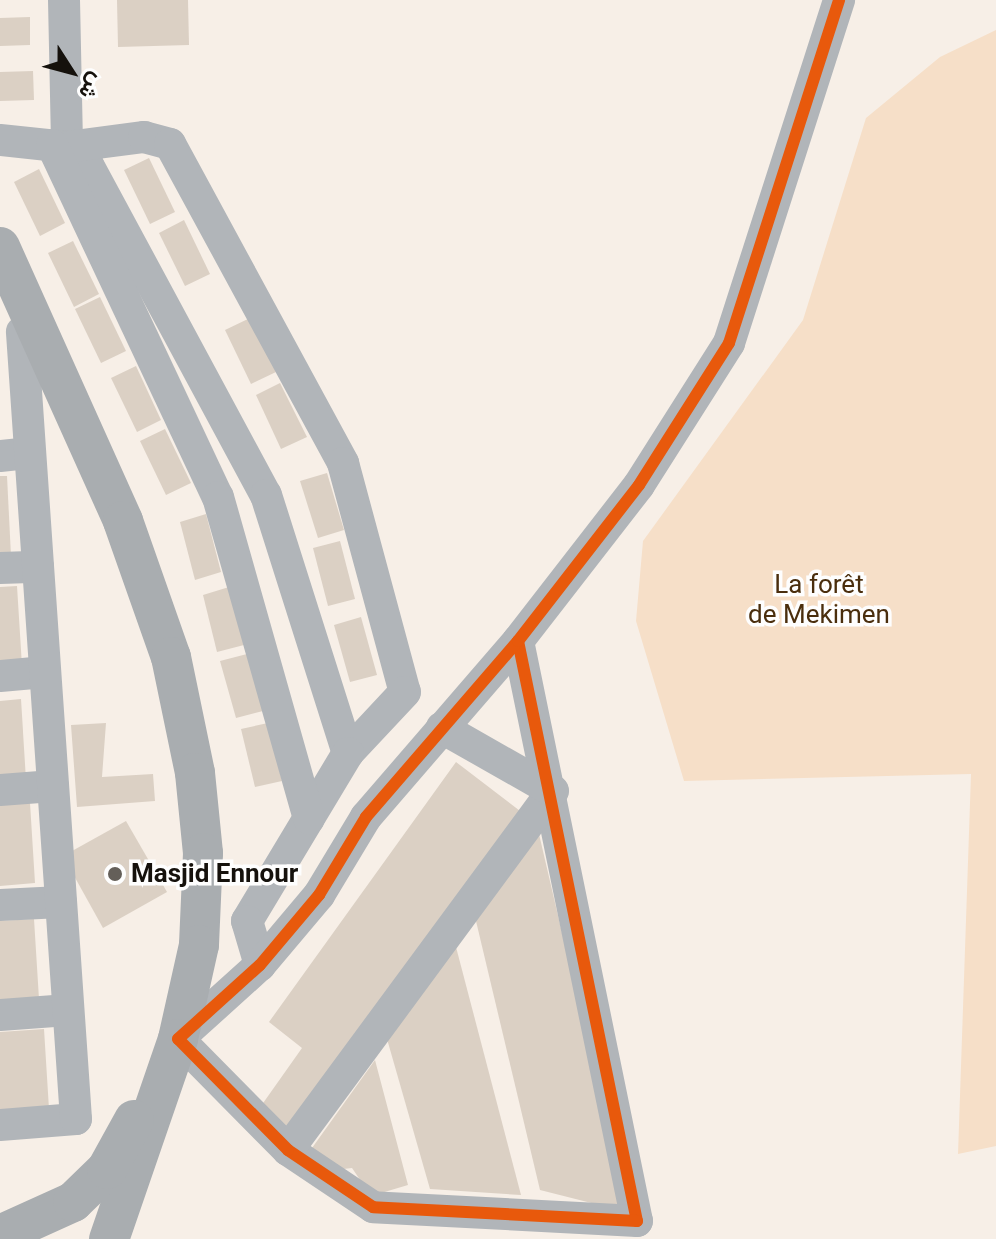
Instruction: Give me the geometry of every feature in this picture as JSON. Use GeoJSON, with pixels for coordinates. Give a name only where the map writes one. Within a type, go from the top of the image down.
{"type":"FeatureCollection","features":[{"type":"Feature","properties":{"kind":"main road"},"geometry":{"type":"LineString","coordinates":[[0,247],[22,332],[171,657],[195,773],[203,853],[199,945],[178,1039],[109,1239]]}},
{"type":"Feature","properties":{"kind":"main road"},"geometry":{"type":"LineString","coordinates":[[0,1235],[73,1202],[107,1169],[178,1039]]}},
{"type":"Feature","properties":{"kind":"street"},"geometry":{"type":"LineString","coordinates":[[64,0],[60,146],[218,497],[309,818]]}},
{"type":"Feature","properties":{"kind":"street"},"geometry":{"type":"LineString","coordinates":[[518,641],[553,791],[639,1230],[373,1207],[288,1150],[178,1039],[260,965],[319,895],[366,817],[518,641],[639,485],[729,343],[839,0]]}},
{"type":"Feature","properties":{"kind":"street"},"geometry":{"type":"LineString","coordinates":[[0,140],[60,146],[144,137],[170,144],[343,463],[405,692],[348,753],[247,921],[260,965]]}},
{"type":"Feature","properties":{"kind":"street"},"geometry":{"type":"LineString","coordinates":[[60,146],[88,165],[266,495],[348,753]]}},
{"type":"Feature","properties":{"kind":"street"},"geometry":{"type":"LineString","coordinates":[[0,1125],[76,1119],[38,567],[15,454],[22,332]]}},
{"type":"Feature","properties":{"kind":"street"},"geometry":{"type":"LineString","coordinates":[[0,568],[38,567]]}},
{"type":"Feature","properties":{"kind":"street"},"geometry":{"type":"LineString","coordinates":[[0,676],[45,672]]}},
{"type":"Feature","properties":{"kind":"street"},"geometry":{"type":"LineString","coordinates":[[442,728],[553,791]]}},
{"type":"Feature","properties":{"kind":"street"},"geometry":{"type":"LineString","coordinates":[[0,790],[53,786]]}},
{"type":"Feature","properties":{"kind":"street"},"geometry":{"type":"LineString","coordinates":[[288,1150],[553,791]]}},
{"type":"Feature","properties":{"kind":"street"},"geometry":{"type":"LineString","coordinates":[[0,905],[61,902]]}},
{"type":"Feature","properties":{"kind":"street"},"geometry":{"type":"LineString","coordinates":[[0,1015],[68,1010]]}},
{"type":"Feature","properties":{"kind":"green space","name":"La forêt de Mekimen"},"geometry":{"type":"Polygon","coordinates":[[[996,30],[996,1146],[958,1154],[971,774],[684,781],[636,621],[643,541],[803,320],[866,118],[940,57],[996,30]]]}},
{"type":"Feature","properties":{"kind":"building"},"geometry":{"type":"Polygon","coordinates":[[[117,0],[188,0],[189,45],[118,47],[117,0]]]}},
{"type":"Feature","properties":{"kind":"building"},"geometry":{"type":"Polygon","coordinates":[[[30,17],[30,45],[0,46],[0,18],[30,17]]]}},
{"type":"Feature","properties":{"kind":"building"},"geometry":{"type":"Polygon","coordinates":[[[33,71],[34,100],[0,101],[0,72],[33,71]]]}},
{"type":"Feature","properties":{"kind":"building"},"geometry":{"type":"Polygon","coordinates":[[[149,158],[175,212],[150,224],[124,170],[149,158]]]}},
{"type":"Feature","properties":{"kind":"building"},"geometry":{"type":"Polygon","coordinates":[[[39,169],[65,223],[40,236],[14,182],[39,169]]]}},
{"type":"Feature","properties":{"kind":"building"},"geometry":{"type":"Polygon","coordinates":[[[184,220],[210,274],[185,286],[159,233],[184,220]]]}},
{"type":"Feature","properties":{"kind":"building"},"geometry":{"type":"Polygon","coordinates":[[[73,241],[99,294],[74,307],[48,253],[73,241]]]}},
{"type":"Feature","properties":{"kind":"building"},"geometry":{"type":"Polygon","coordinates":[[[100,297],[126,351],[101,363],[75,309],[100,297]]]}},
{"type":"Feature","properties":{"kind":"building"},"geometry":{"type":"Polygon","coordinates":[[[250,318],[276,372],[251,384],[225,330],[250,318]]]}},
{"type":"Feature","properties":{"kind":"building"},"geometry":{"type":"Polygon","coordinates":[[[136,366],[161,420],[137,432],[111,378],[136,366]]]}},
{"type":"Feature","properties":{"kind":"building"},"geometry":{"type":"Polygon","coordinates":[[[280,383],[307,437],[281,449],[256,395],[280,383]]]}},
{"type":"Feature","properties":{"kind":"building"},"geometry":{"type":"Polygon","coordinates":[[[165,429],[191,483],[166,495],[140,441],[165,429]]]}},
{"type":"Feature","properties":{"kind":"building"},"geometry":{"type":"Polygon","coordinates":[[[327,473],[344,530],[318,538],[300,481],[327,473]]]}},
{"type":"Feature","properties":{"kind":"building"},"geometry":{"type":"Polygon","coordinates":[[[0,476],[7,476],[11,556],[0,557],[0,476]]]}},
{"type":"Feature","properties":{"kind":"building"},"geometry":{"type":"Polygon","coordinates":[[[206,514],[221,572],[195,580],[180,522],[206,514]]]}},
{"type":"Feature","properties":{"kind":"building"},"geometry":{"type":"Polygon","coordinates":[[[340,541],[355,599],[328,606],[313,548],[340,541]]]}},
{"type":"Feature","properties":{"kind":"building"},"geometry":{"type":"Polygon","coordinates":[[[17,586],[22,666],[0,667],[0,587],[17,586]]]}},
{"type":"Feature","properties":{"kind":"building"},"geometry":{"type":"Polygon","coordinates":[[[229,587],[244,645],[217,652],[203,595],[229,587]]]}},
{"type":"Feature","properties":{"kind":"building"},"geometry":{"type":"Polygon","coordinates":[[[361,617],[377,675],[350,682],[334,625],[361,617]]]}},
{"type":"Feature","properties":{"kind":"building"},"geometry":{"type":"Polygon","coordinates":[[[247,654],[263,711],[236,718],[220,661],[247,654]]]}},
{"type":"Feature","properties":{"kind":"building"},"geometry":{"type":"Polygon","coordinates":[[[21,699],[26,780],[0,781],[0,701],[21,699]]]}},
{"type":"Feature","properties":{"kind":"building"},"geometry":{"type":"Polygon","coordinates":[[[106,723],[102,777],[153,774],[155,801],[77,807],[71,725],[106,723]]]}},
{"type":"Feature","properties":{"kind":"building"},"geometry":{"type":"Polygon","coordinates":[[[268,723],[282,781],[255,787],[241,729],[268,723]]]}},
{"type":"Feature","properties":{"kind":"building"},"geometry":{"type":"Polygon","coordinates":[[[456,762],[524,814],[289,1135],[261,1106],[302,1048],[269,1022],[456,762]]]}},
{"type":"Feature","properties":{"kind":"building"},"geometry":{"type":"Polygon","coordinates":[[[30,803],[35,883],[0,886],[0,805],[30,803]]]}},
{"type":"Feature","properties":{"kind":"building","name":"Masjid Ennour"},"geometry":{"type":"Polygon","coordinates":[[[126,821],[167,892],[103,928],[63,856],[126,821]]]}},
{"type":"Feature","properties":{"kind":"building"},"geometry":{"type":"Polygon","coordinates":[[[539,834],[627,1212],[540,1190],[476,921],[539,834]]]}},
{"type":"Feature","properties":{"kind":"building"},"geometry":{"type":"Polygon","coordinates":[[[34,919],[39,999],[0,1001],[0,921],[34,919]]]}},
{"type":"Feature","properties":{"kind":"building"},"geometry":{"type":"Polygon","coordinates":[[[456,947],[521,1195],[430,1189],[387,1039],[456,947]]]}},
{"type":"Feature","properties":{"kind":"building"},"geometry":{"type":"Polygon","coordinates":[[[44,1029],[49,1109],[0,1112],[0,1032],[44,1029]]]}},
{"type":"Feature","properties":{"kind":"building"},"geometry":{"type":"Polygon","coordinates":[[[375,1060],[408,1185],[371,1196],[352,1168],[326,1171],[307,1155],[375,1060]]]}},
{"type":"Feature","properties":{"kind":"cycle path"},"geometry":{"type":"LineString","coordinates":[[518,641],[637,1221],[373,1207],[288,1150],[178,1039],[260,965],[319,895],[366,817],[518,641],[639,485],[729,343],[839,0]]}},
{"type":"Feature","properties":{"kind":"place","name":"Masjid Ennour"},"geometry":{"type":"Point","coordinates":[115,874]}}]}
